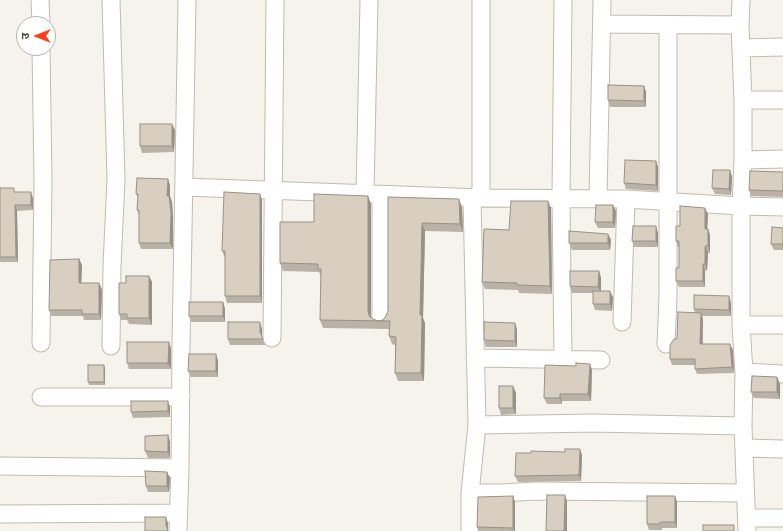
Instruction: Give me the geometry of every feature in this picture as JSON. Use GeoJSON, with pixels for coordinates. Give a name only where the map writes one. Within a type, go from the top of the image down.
{"type":"FeatureCollection","features":[{"type":"Feature","properties":{"kind":"street"},"geometry":{"type":"LineString","coordinates":[[40,0],[41,16]]}},
{"type":"Feature","properties":{"kind":"street"},"geometry":{"type":"LineString","coordinates":[[111,0],[116,179],[112,266],[111,346]]}},
{"type":"Feature","properties":{"kind":"street"},"geometry":{"type":"LineString","coordinates":[[178,531],[187,0]]}},
{"type":"Feature","properties":{"kind":"street"},"geometry":{"type":"LineString","coordinates":[[272,338],[276,0]]}},
{"type":"Feature","properties":{"kind":"street"},"geometry":{"type":"LineString","coordinates":[[365,193],[369,0]]}},
{"type":"Feature","properties":{"kind":"street"},"geometry":{"type":"LineString","coordinates":[[470,531],[470,493],[477,425],[475,358],[481,0]]}},
{"type":"Feature","properties":{"kind":"street"},"geometry":{"type":"LineString","coordinates":[[563,0],[561,198],[563,360]]}},
{"type":"Feature","properties":{"kind":"street"},"geometry":{"type":"LineString","coordinates":[[598,198],[602,0]]}},
{"type":"Feature","properties":{"kind":"street"},"geometry":{"type":"LineString","coordinates":[[741,0],[740,25],[743,100],[741,325],[744,372],[743,426],[747,524],[783,518]]}},
{"type":"Feature","properties":{"kind":"street"},"geometry":{"type":"LineString","coordinates":[[602,24],[740,25]]}},
{"type":"Feature","properties":{"kind":"street"},"geometry":{"type":"LineString","coordinates":[[666,344],[668,297],[668,25]]}},
{"type":"Feature","properties":{"kind":"street"},"geometry":{"type":"LineString","coordinates":[[741,48],[783,47]]}},
{"type":"Feature","properties":{"kind":"street"},"geometry":{"type":"LineString","coordinates":[[41,56],[44,179],[41,343]]}},
{"type":"Feature","properties":{"kind":"street"},"geometry":{"type":"LineString","coordinates":[[743,100],[783,100]]}},
{"type":"Feature","properties":{"kind":"street"},"geometry":{"type":"LineString","coordinates":[[743,160],[783,159]]}},
{"type":"Feature","properties":{"kind":"street"},"geometry":{"type":"LineString","coordinates":[[184,187],[477,198],[598,198],[783,207]]}},
{"type":"Feature","properties":{"kind":"street"},"geometry":{"type":"LineString","coordinates":[[381,194],[381,319]]}},
{"type":"Feature","properties":{"kind":"street"},"geometry":{"type":"LineString","coordinates":[[622,322],[626,199]]}},
{"type":"Feature","properties":{"kind":"street"},"geometry":{"type":"LineString","coordinates":[[741,325],[783,325]]}},
{"type":"Feature","properties":{"kind":"street"},"geometry":{"type":"LineString","coordinates":[[475,358],[601,360]]}},
{"type":"Feature","properties":{"kind":"street"},"geometry":{"type":"LineString","coordinates":[[744,372],[783,374]]}},
{"type":"Feature","properties":{"kind":"street"},"geometry":{"type":"LineString","coordinates":[[41,397],[181,397]]}},
{"type":"Feature","properties":{"kind":"street"},"geometry":{"type":"LineString","coordinates":[[477,425],[593,423],[743,426]]}},
{"type":"Feature","properties":{"kind":"street"},"geometry":{"type":"LineString","coordinates":[[744,448],[783,449]]}},
{"type":"Feature","properties":{"kind":"street"},"geometry":{"type":"LineString","coordinates":[[0,466],[180,468]]}},
{"type":"Feature","properties":{"kind":"street"},"geometry":{"type":"LineString","coordinates":[[470,493],[536,491],[745,493]]}},
{"type":"Feature","properties":{"kind":"street"},"geometry":{"type":"LineString","coordinates":[[0,514],[178,513]]}},
{"type":"Feature","properties":{"kind":"building"},"geometry":{"type":"Polygon","coordinates":[[[608,85],[644,86],[644,101],[608,100],[608,85]]]}},
{"type":"Feature","properties":{"kind":"building"},"geometry":{"type":"Polygon","coordinates":[[[140,124],[172,124],[172,146],[140,146],[140,124]]]}},
{"type":"Feature","properties":{"kind":"building"},"geometry":{"type":"Polygon","coordinates":[[[625,160],[656,161],[656,185],[624,183],[625,160]]]}},
{"type":"Feature","properties":{"kind":"building"},"geometry":{"type":"Polygon","coordinates":[[[713,170],[730,170],[729,189],[712,188],[713,170]]]}},
{"type":"Feature","properties":{"kind":"building"},"geometry":{"type":"Polygon","coordinates":[[[750,171],[783,172],[783,191],[749,190],[750,171]]]}},
{"type":"Feature","properties":{"kind":"building"},"geometry":{"type":"Polygon","coordinates":[[[137,178],[168,179],[167,196],[169,196],[171,212],[170,243],[139,243],[139,210],[137,210],[138,194],[136,194],[137,178]]]}},
{"type":"Feature","properties":{"kind":"building"},"geometry":{"type":"Polygon","coordinates":[[[0,188],[14,188],[14,192],[31,192],[31,205],[15,205],[16,257],[0,257],[0,188]]]}},
{"type":"Feature","properties":{"kind":"building"},"geometry":{"type":"Polygon","coordinates":[[[224,192],[260,194],[260,296],[225,296],[225,251],[222,251],[224,192]]]}},
{"type":"Feature","properties":{"kind":"building"},"geometry":{"type":"Polygon","coordinates":[[[314,194],[368,196],[368,311],[369,316],[378,321],[320,320],[321,269],[318,269],[318,264],[280,263],[280,222],[314,222],[314,194]]]}},
{"type":"Feature","properties":{"kind":"building"},"geometry":{"type":"Polygon","coordinates":[[[388,197],[459,199],[460,224],[422,223],[420,315],[422,315],[421,373],[395,373],[396,337],[389,336],[390,321],[379,321],[383,320],[388,311],[388,197]]]}},
{"type":"Feature","properties":{"kind":"building"},"geometry":{"type":"Polygon","coordinates":[[[511,201],[548,201],[550,286],[482,282],[484,229],[509,230],[511,201]]]}},
{"type":"Feature","properties":{"kind":"building"},"geometry":{"type":"Polygon","coordinates":[[[596,205],[613,205],[613,222],[595,222],[596,205]]]}},
{"type":"Feature","properties":{"kind":"building"},"geometry":{"type":"Polygon","coordinates":[[[680,206],[705,208],[705,229],[708,229],[708,246],[705,246],[703,281],[676,281],[676,268],[679,268],[679,241],[676,241],[676,226],[680,226],[680,206]]]}},
{"type":"Feature","properties":{"kind":"building"},"geometry":{"type":"Polygon","coordinates":[[[633,226],[656,226],[656,241],[632,241],[633,226]]]}},
{"type":"Feature","properties":{"kind":"building"},"geometry":{"type":"Polygon","coordinates":[[[772,227],[783,228],[783,244],[771,244],[772,227]]]}},
{"type":"Feature","properties":{"kind":"building"},"geometry":{"type":"Polygon","coordinates":[[[569,231],[608,234],[608,243],[569,243],[569,231]]]}},
{"type":"Feature","properties":{"kind":"building"},"geometry":{"type":"Polygon","coordinates":[[[79,259],[79,283],[99,283],[99,314],[82,314],[82,310],[49,310],[50,260],[79,259]]]}},
{"type":"Feature","properties":{"kind":"building"},"geometry":{"type":"Polygon","coordinates":[[[570,271],[599,271],[598,287],[570,286],[570,271]]]}},
{"type":"Feature","properties":{"kind":"building"},"geometry":{"type":"Polygon","coordinates":[[[126,276],[149,276],[149,318],[127,318],[127,314],[119,314],[119,283],[126,283],[126,276]]]}},
{"type":"Feature","properties":{"kind":"building"},"geometry":{"type":"Polygon","coordinates":[[[593,291],[610,291],[610,304],[593,304],[593,291]]]}},
{"type":"Feature","properties":{"kind":"building"},"geometry":{"type":"Polygon","coordinates":[[[694,295],[729,296],[729,310],[694,309],[694,295]]]}},
{"type":"Feature","properties":{"kind":"building"},"geometry":{"type":"Polygon","coordinates":[[[189,302],[223,302],[223,316],[189,316],[189,302]]]}},
{"type":"Feature","properties":{"kind":"building"},"geometry":{"type":"Polygon","coordinates":[[[678,312],[701,313],[700,344],[730,344],[732,367],[695,369],[695,359],[670,359],[670,345],[674,339],[677,339],[678,312]]]}},
{"type":"Feature","properties":{"kind":"building"},"geometry":{"type":"Polygon","coordinates":[[[228,322],[260,322],[260,332],[263,339],[228,339],[228,322]]]}},
{"type":"Feature","properties":{"kind":"building"},"geometry":{"type":"Polygon","coordinates":[[[484,322],[515,323],[515,341],[484,340],[484,322]]]}},
{"type":"Feature","properties":{"kind":"building"},"geometry":{"type":"Polygon","coordinates":[[[127,342],[169,342],[168,363],[127,363],[127,342]]]}},
{"type":"Feature","properties":{"kind":"building"},"geometry":{"type":"Polygon","coordinates":[[[189,354],[216,354],[216,371],[188,371],[189,354]]]}},
{"type":"Feature","properties":{"kind":"building"},"geometry":{"type":"Polygon","coordinates":[[[576,363],[590,364],[588,394],[560,394],[560,398],[544,398],[545,365],[576,366],[576,363]]]}},
{"type":"Feature","properties":{"kind":"building"},"geometry":{"type":"Polygon","coordinates":[[[88,365],[104,365],[104,382],[88,382],[88,365]]]}},
{"type":"Feature","properties":{"kind":"building"},"geometry":{"type":"Polygon","coordinates":[[[752,376],[777,377],[777,392],[751,392],[752,376]]]}},
{"type":"Feature","properties":{"kind":"building"},"geometry":{"type":"Polygon","coordinates":[[[499,386],[513,386],[513,408],[499,408],[499,386]]]}},
{"type":"Feature","properties":{"kind":"building"},"geometry":{"type":"Polygon","coordinates":[[[131,401],[168,401],[168,411],[131,412],[131,401]]]}},
{"type":"Feature","properties":{"kind":"building"},"geometry":{"type":"Polygon","coordinates":[[[168,435],[168,452],[145,451],[145,436],[168,435]]]}},
{"type":"Feature","properties":{"kind":"building"},"geometry":{"type":"Polygon","coordinates":[[[565,449],[580,449],[579,475],[515,476],[516,453],[531,453],[531,451],[565,452],[565,449]]]}},
{"type":"Feature","properties":{"kind":"building"},"geometry":{"type":"Polygon","coordinates":[[[145,471],[167,472],[167,486],[146,486],[145,471]]]}},
{"type":"Feature","properties":{"kind":"building"},"geometry":{"type":"Polygon","coordinates":[[[547,495],[565,495],[564,531],[546,531],[547,495]]]}},
{"type":"Feature","properties":{"kind":"building"},"geometry":{"type":"Polygon","coordinates":[[[513,496],[513,528],[477,527],[478,497],[513,496]]]}},
{"type":"Feature","properties":{"kind":"building"},"geometry":{"type":"Polygon","coordinates":[[[647,496],[675,496],[675,522],[647,524],[647,496]]]}},
{"type":"Feature","properties":{"kind":"building"},"geometry":{"type":"Polygon","coordinates":[[[145,517],[166,517],[168,531],[145,531],[145,517]]]}},
{"type":"Feature","properties":{"kind":"building"},"geometry":{"type":"Polygon","coordinates":[[[703,525],[734,525],[734,531],[703,531],[703,525]]]}}]}
